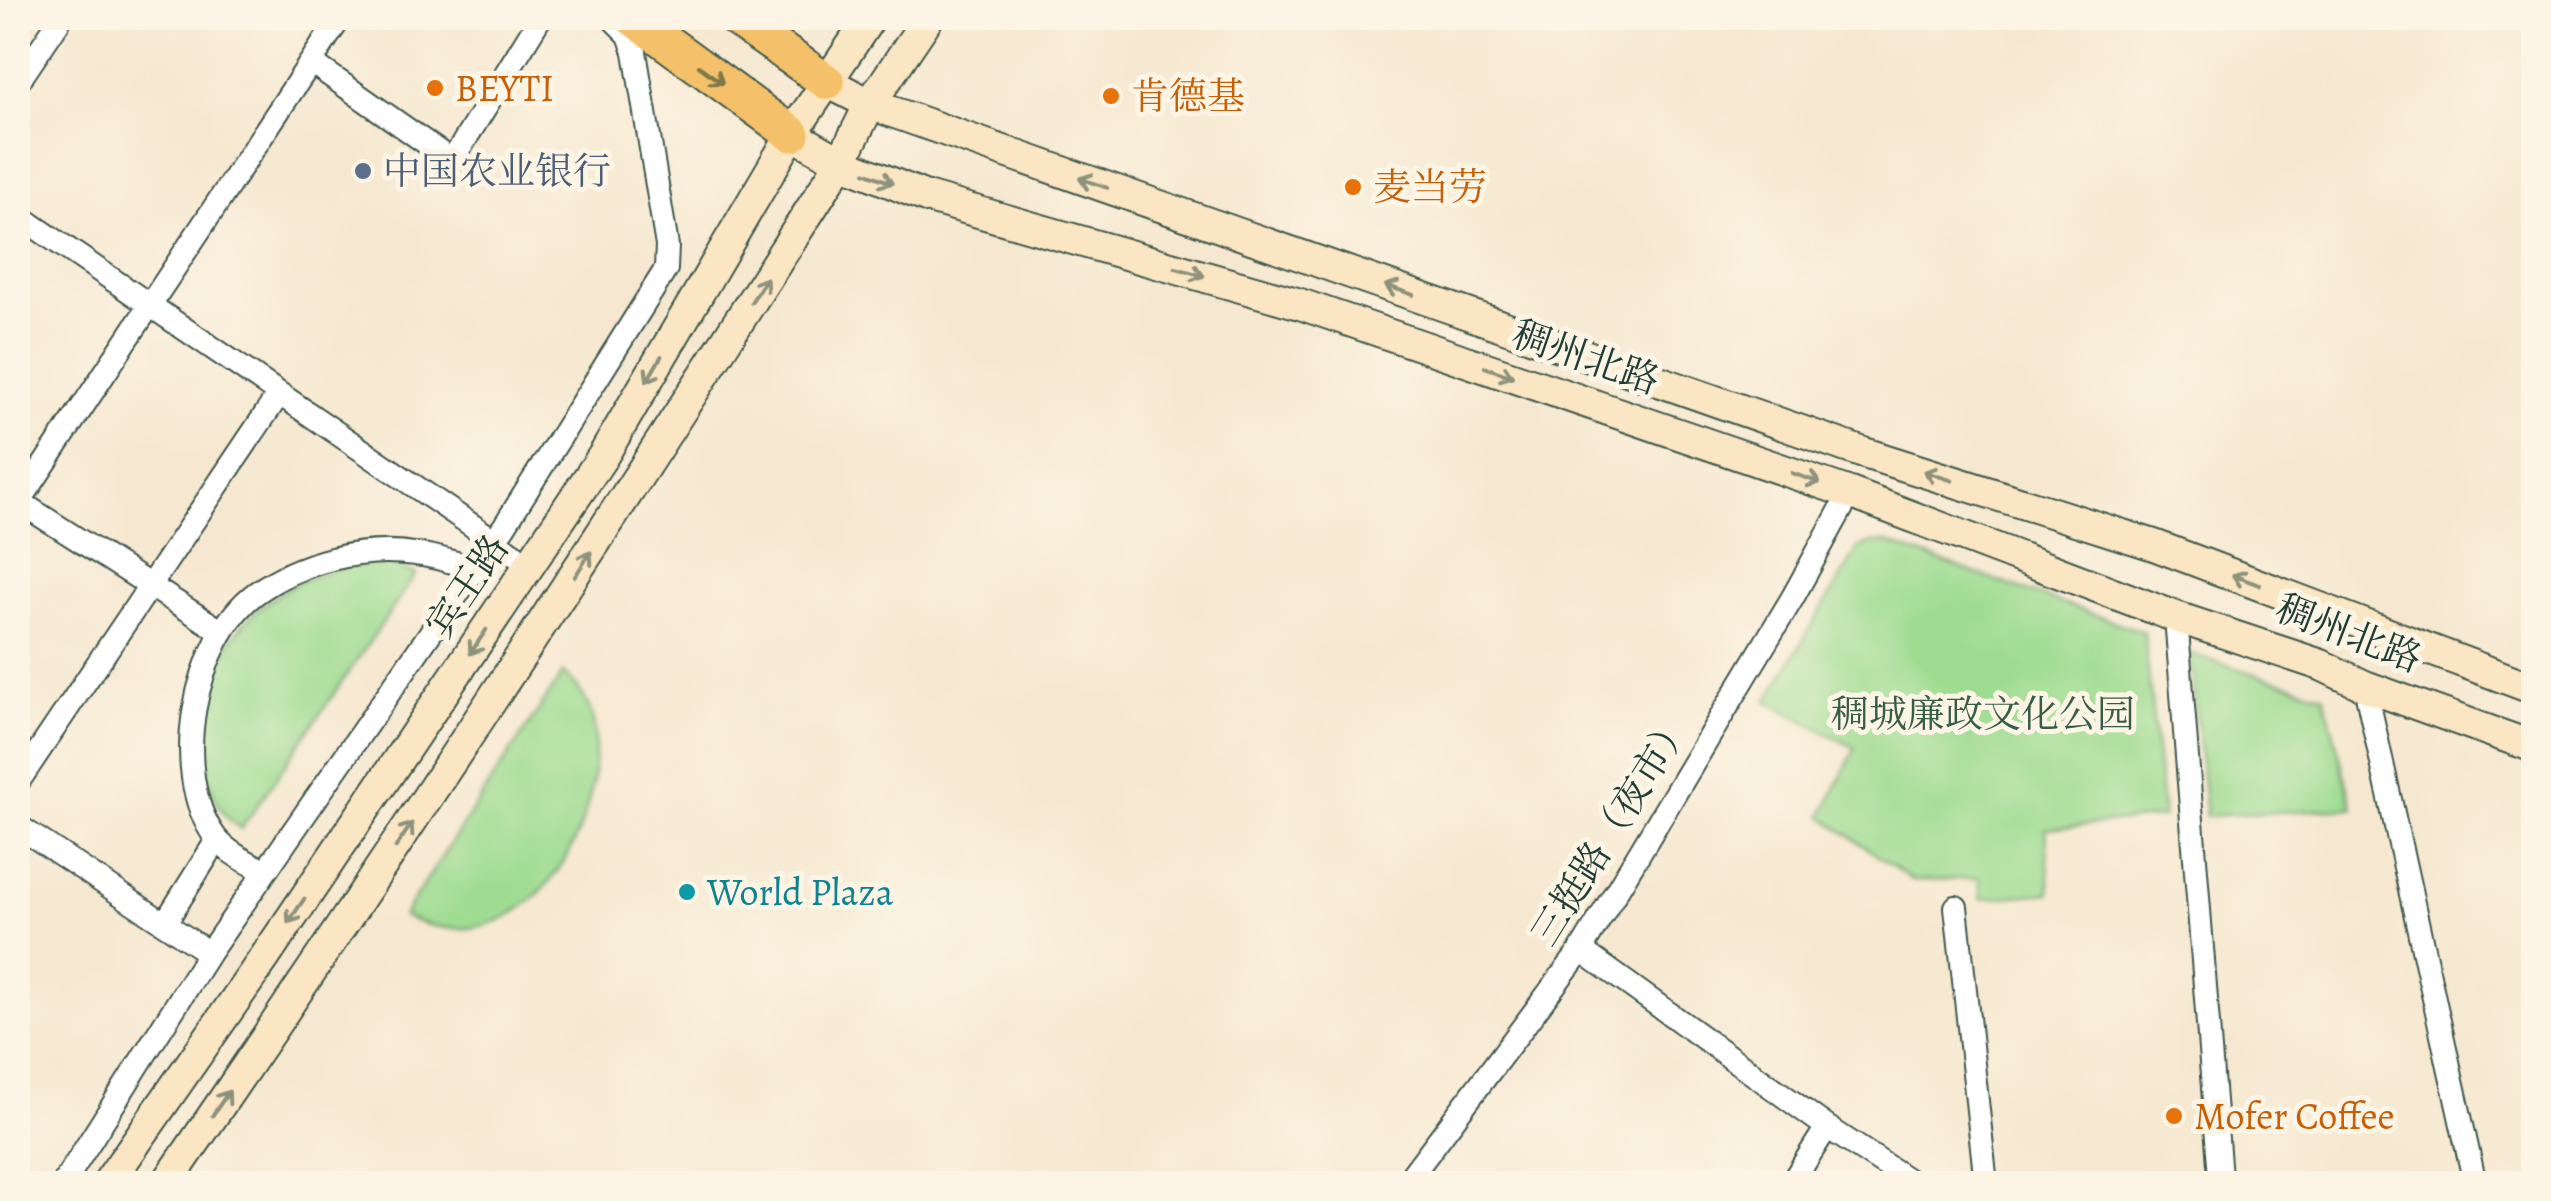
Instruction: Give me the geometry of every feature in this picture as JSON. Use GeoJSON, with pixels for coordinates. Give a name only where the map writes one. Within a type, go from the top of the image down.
{"type":"FeatureCollection","features":[{"type":"Feature","properties":{"kind":"main road","name":"稠州北路"},"geometry":{"type":"LineString","coordinates":[[633,18],[792,134],[841,162],[926,197],[1300,304],[1850,493],[2176,617],[2321,664],[2365,686],[2534,747]]}},
{"type":"Feature","properties":{"kind":"main road","name":"稠州北路"},"geometry":{"type":"LineString","coordinates":[[735,18],[827,82],[870,104],[1862,452],[2154,545],[2534,688]]}},
{"type":"Feature","properties":{"kind":"main road","name":"宾王路"},"geometry":{"type":"LineString","coordinates":[[107,1184],[604,456],[792,134],[870,18]]}},
{"type":"Feature","properties":{"kind":"main road"},"geometry":{"type":"LineString","coordinates":[[166,1184],[558,603],[841,162],[870,104],[928,18]]}},
{"type":"Feature","properties":{"kind":"street"},"geometry":{"type":"LineString","coordinates":[[18,82],[61,18]]}},
{"type":"Feature","properties":{"kind":"street"},"geometry":{"type":"LineString","coordinates":[[221,631],[18,503],[340,18]]}},
{"type":"Feature","properties":{"kind":"street"},"geometry":{"type":"LineString","coordinates":[[310,62],[452,161],[540,18]]}},
{"type":"Feature","properties":{"kind":"street"},"geometry":{"type":"LineString","coordinates":[[63,1184],[209,953],[494,541],[666,270],[667,246],[635,52],[629,36],[612,18]]}},
{"type":"Feature","properties":{"kind":"street"},"geometry":{"type":"LineString","coordinates":[[18,216],[530,565]]}},
{"type":"Feature","properties":{"kind":"street"},"geometry":{"type":"LineString","coordinates":[[18,782],[279,394]]}},
{"type":"Feature","properties":{"kind":"street","name":"三挺路（夜市）"},"geometry":{"type":"LineString","coordinates":[[1404,1184],[1581,950],[1850,493]]}},
{"type":"Feature","properties":{"kind":"street"},"geometry":{"type":"LineString","coordinates":[[265,872],[217,840],[198,797],[192,734],[194,704],[201,675],[221,631],[236,611],[277,580],[346,556],[394,551],[474,568]]}},
{"type":"Feature","properties":{"kind":"street"},"geometry":{"type":"LineString","coordinates":[[2176,617],[2218,1184]]}},
{"type":"Feature","properties":{"kind":"street"},"geometry":{"type":"LineString","coordinates":[[2365,686],[2475,1184]]}},
{"type":"Feature","properties":{"kind":"street"},"geometry":{"type":"LineString","coordinates":[[18,826],[209,953]]}},
{"type":"Feature","properties":{"kind":"street"},"geometry":{"type":"LineString","coordinates":[[165,923],[217,840]]}},
{"type":"Feature","properties":{"kind":"street"},"geometry":{"type":"LineString","coordinates":[[1956,907],[1986,1184]]}},
{"type":"Feature","properties":{"kind":"street"},"geometry":{"type":"LineString","coordinates":[[1581,950],[1827,1127],[1914,1184]]}},
{"type":"Feature","properties":{"kind":"street"},"geometry":{"type":"LineString","coordinates":[[1791,1184],[1827,1127]]}},
{"type":"Feature","properties":{"kind":"green space","name":"稠城廉政文化公园"},"geometry":{"type":"Polygon","coordinates":[[[1885,542],[2144,632],[2163,817],[2046,829],[2050,893],[1981,899],[1979,878],[1913,881],[1822,816],[1855,748],[1767,701],[1858,549],[1885,542]]]}},
{"type":"Feature","properties":{"kind":"green space"},"geometry":{"type":"Polygon","coordinates":[[[372,563],[392,564],[416,574],[241,829],[216,800],[207,763],[204,723],[210,687],[223,654],[242,625],[268,601],[298,583],[333,570],[372,563]]]}},
{"type":"Feature","properties":{"kind":"green space"},"geometry":{"type":"Polygon","coordinates":[[[2190,654],[2324,695],[2353,808],[2206,816],[2190,654]]]}},
{"type":"Feature","properties":{"kind":"green space"},"geometry":{"type":"Polygon","coordinates":[[[563,673],[575,684],[589,708],[595,748],[585,813],[554,876],[531,900],[505,918],[474,927],[440,927],[403,916],[563,673]]]}},
{"type":"Feature","properties":{"kind":"place","name":"BEYTI"},"geometry":{"type":"Point","coordinates":[435,88]}},
{"type":"Feature","properties":{"kind":"place","name":"肯德基"},"geometry":{"type":"Point","coordinates":[1111,96]}},
{"type":"Feature","properties":{"kind":"place","name":"中国农业银行"},"geometry":{"type":"Point","coordinates":[363,171]}},
{"type":"Feature","properties":{"kind":"place","name":"麦当劳"},"geometry":{"type":"Point","coordinates":[1353,187]}},
{"type":"Feature","properties":{"kind":"place","name":"World Plaza"},"geometry":{"type":"Point","coordinates":[687,892]}},
{"type":"Feature","properties":{"kind":"place","name":"Mofer Coffee"},"geometry":{"type":"Point","coordinates":[2174,1116]}}]}
